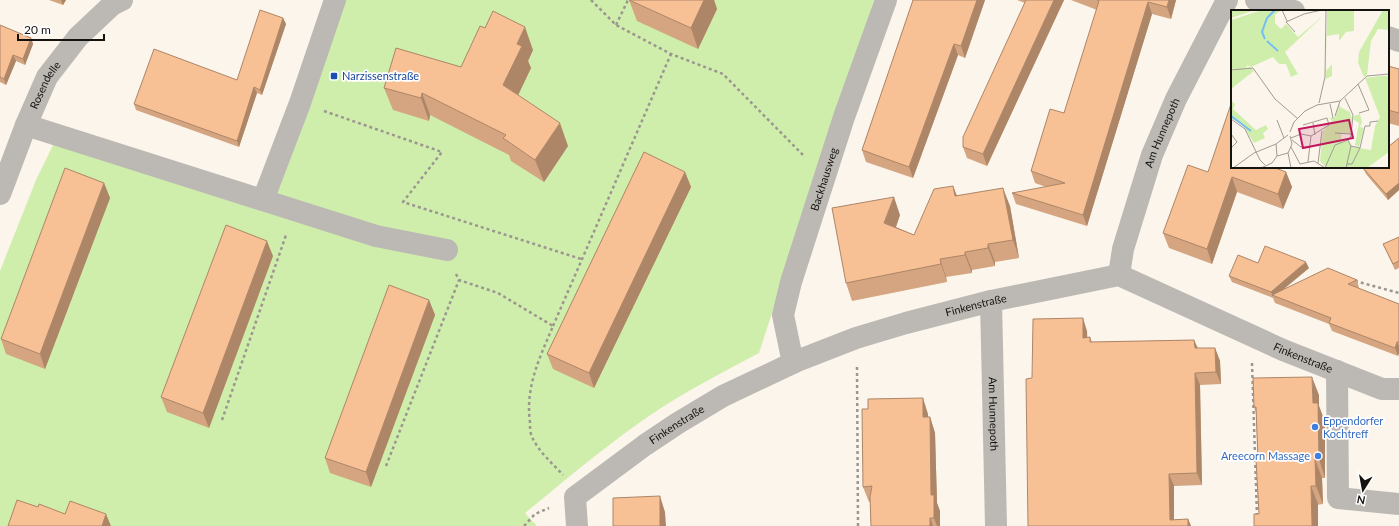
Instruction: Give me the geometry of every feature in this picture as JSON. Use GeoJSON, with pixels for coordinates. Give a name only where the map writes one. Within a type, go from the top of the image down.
{"type":"FeatureCollection","features":[{"type":"Feature","properties":{"kind":"street","name":"Rosendelle"},"geometry":{"type":"LineString","coordinates":[[0,194],[26,125],[47,78],[78,37],[112,5],[122,0]]}},
{"type":"Feature","properties":{"kind":"street"},"geometry":{"type":"LineString","coordinates":[[263,200],[300,103],[335,0]]}},
{"type":"Feature","properties":{"kind":"street","name":"Backhausweg"},"geometry":{"type":"LineString","coordinates":[[793,363],[783,315],[791,282],[824,177],[886,0]]}},
{"type":"Feature","properties":{"kind":"street","name":"Am Hunnepoth"},"geometry":{"type":"LineString","coordinates":[[1119,275],[1123,249],[1152,155],[1176,99],[1227,0]]}},
{"type":"Feature","properties":{"kind":"street"},"geometry":{"type":"LineString","coordinates":[[1256,0],[1291,10]]}},
{"type":"Feature","properties":{"kind":"street"},"geometry":{"type":"LineString","coordinates":[[1389,37],[1399,40]]}},
{"type":"Feature","properties":{"kind":"street"},"geometry":{"type":"LineString","coordinates":[[26,125],[376,236],[446,250]]}},
{"type":"Feature","properties":{"kind":"street","name":"Finkenstraße"},"geometry":{"type":"LineString","coordinates":[[575,497],[645,444],[678,423],[723,396],[793,363],[856,338],[991,301],[1119,275],[1283,350],[1382,389],[1399,390]]}},
{"type":"Feature","properties":{"kind":"street","name":"Am Hunnepoth"},"geometry":{"type":"LineString","coordinates":[[991,301],[996,526]]}},
{"type":"Feature","properties":{"kind":"street"},"geometry":{"type":"LineString","coordinates":[[1337,371],[1338,498],[1399,504]]}},
{"type":"Feature","properties":{"kind":"street"},"geometry":{"type":"LineString","coordinates":[[575,497],[576,526]]}},
{"type":"Feature","properties":{"kind":"path"},"geometry":{"type":"LineString","coordinates":[[591,0],[616,25],[671,54],[723,74],[824,177]]}},
{"type":"Feature","properties":{"kind":"path"},"geometry":{"type":"LineString","coordinates":[[616,25],[628,0]]}},
{"type":"Feature","properties":{"kind":"path"},"geometry":{"type":"LineString","coordinates":[[575,497],[564,475],[539,449],[532,436],[528,412],[529,392],[534,372],[581,259],[671,54]]}},
{"type":"Feature","properties":{"kind":"path"},"geometry":{"type":"LineString","coordinates":[[300,103],[442,152],[403,202],[581,259]]}},
{"type":"Feature","properties":{"kind":"path"},"geometry":{"type":"LineString","coordinates":[[222,420],[294,210]]}},
{"type":"Feature","properties":{"kind":"path"},"geometry":{"type":"LineString","coordinates":[[386,466],[459,280],[446,250]]}},
{"type":"Feature","properties":{"kind":"path"},"geometry":{"type":"LineString","coordinates":[[1349,279],[1399,293]]}},
{"type":"Feature","properties":{"kind":"path"},"geometry":{"type":"LineString","coordinates":[[459,280],[498,293],[553,326]]}},
{"type":"Feature","properties":{"kind":"path"},"geometry":{"type":"LineString","coordinates":[[1251,335],[1257,524]]}},
{"type":"Feature","properties":{"kind":"path"},"geometry":{"type":"LineString","coordinates":[[856,338],[858,526]]}},
{"type":"Feature","properties":{"kind":"green space"},"geometry":{"type":"Polygon","coordinates":[[[342,0],[874,0],[759,353],[670,402],[607,447],[525,513],[537,526],[0,526],[0,271],[36,180],[56,139],[267,207],[342,0]]]}},
{"type":"Feature","properties":{"kind":"building"},"geometry":{"type":"Polygon","coordinates":[[[629,0],[704,0],[691,28],[629,0]]]}},
{"type":"Feature","properties":{"kind":"building"},"geometry":{"type":"Polygon","coordinates":[[[913,0],[977,0],[961,46],[954,44],[909,167],[862,150],[913,0]]]}},
{"type":"Feature","properties":{"kind":"building"},"geometry":{"type":"Polygon","coordinates":[[[1026,0],[1054,0],[983,154],[963,147],[963,137],[1026,0]]]}},
{"type":"Feature","properties":{"kind":"building"},"geometry":{"type":"Polygon","coordinates":[[[1097,0],[1169,0],[1167,7],[1148,2],[1083,215],[1012,193],[1065,183],[1031,171],[1050,109],[1064,113],[1099,1],[1097,0]]]}},
{"type":"Feature","properties":{"kind":"building"},"geometry":{"type":"Polygon","coordinates":[[[260,10],[283,18],[260,90],[254,87],[237,141],[134,104],[154,49],[237,80],[260,10]]]}},
{"type":"Feature","properties":{"kind":"building"},"geometry":{"type":"Polygon","coordinates":[[[493,11],[525,27],[517,44],[522,46],[503,85],[560,123],[535,160],[503,138],[506,135],[422,93],[421,98],[384,88],[396,48],[461,67],[480,26],[485,28],[493,11]]]}},
{"type":"Feature","properties":{"kind":"building"},"geometry":{"type":"Polygon","coordinates":[[[0,25],[31,38],[23,59],[13,55],[4,79],[0,77],[0,25]]]}},
{"type":"Feature","properties":{"kind":"building"},"geometry":{"type":"Polygon","coordinates":[[[1389,66],[1399,69],[1399,113],[1389,110],[1389,66]]]}},
{"type":"Feature","properties":{"kind":"building"},"geometry":{"type":"Polygon","coordinates":[[[1231,104],[1231,168],[1276,168],[1286,172],[1278,194],[1232,177],[1207,249],[1163,233],[1188,165],[1208,172],[1231,104]]]}},
{"type":"Feature","properties":{"kind":"building"},"geometry":{"type":"Polygon","coordinates":[[[1399,138],[1399,183],[1386,194],[1363,168],[1389,168],[1389,146],[1399,138]]]}},
{"type":"Feature","properties":{"kind":"building"},"geometry":{"type":"Polygon","coordinates":[[[644,152],[685,172],[589,373],[547,354],[644,152]]]}},
{"type":"Feature","properties":{"kind":"building"},"geometry":{"type":"Polygon","coordinates":[[[65,168],[104,183],[40,354],[1,339],[65,168]]]}},
{"type":"Feature","properties":{"kind":"building"},"geometry":{"type":"Polygon","coordinates":[[[953,186],[955,196],[1003,188],[1013,240],[988,244],[988,248],[965,252],[965,255],[940,259],[941,264],[846,283],[832,208],[894,197],[884,223],[914,235],[934,189],[953,186]]]}},
{"type":"Feature","properties":{"kind":"building"},"geometry":{"type":"Polygon","coordinates":[[[226,225],[267,241],[203,413],[161,397],[226,225]]]}},
{"type":"Feature","properties":{"kind":"building"},"geometry":{"type":"Polygon","coordinates":[[[1399,237],[1399,261],[1393,264],[1383,244],[1399,237]]]}},
{"type":"Feature","properties":{"kind":"building"},"geometry":{"type":"Polygon","coordinates":[[[1265,246],[1306,262],[1271,292],[1229,276],[1238,255],[1258,263],[1265,246]]]}},
{"type":"Feature","properties":{"kind":"building"},"geometry":{"type":"Polygon","coordinates":[[[1328,268],[1357,280],[1348,284],[1399,304],[1399,342],[1397,342],[1395,348],[1329,323],[1331,318],[1272,295],[1328,268]]]}},
{"type":"Feature","properties":{"kind":"building"},"geometry":{"type":"Polygon","coordinates":[[[389,285],[429,300],[366,472],[325,458],[389,285]]]}},
{"type":"Feature","properties":{"kind":"building"},"geometry":{"type":"Polygon","coordinates":[[[1083,318],[1083,338],[1090,337],[1090,342],[1194,340],[1195,348],[1215,348],[1216,372],[1195,373],[1197,473],[1169,474],[1170,520],[1188,519],[1188,526],[1028,526],[1026,379],[1032,378],[1033,319],[1083,318]]]}},
{"type":"Feature","properties":{"kind":"building"},"geometry":{"type":"Polygon","coordinates":[[[1312,377],[1313,403],[1318,403],[1319,459],[1315,459],[1316,486],[1311,486],[1312,526],[1254,526],[1254,514],[1259,514],[1256,460],[1258,460],[1256,407],[1254,407],[1253,378],[1312,377]]]}},
{"type":"Feature","properties":{"kind":"building"},"geometry":{"type":"Polygon","coordinates":[[[923,398],[923,417],[930,417],[931,495],[934,495],[934,518],[930,518],[930,526],[871,526],[870,497],[872,486],[863,487],[862,409],[868,409],[868,399],[923,398]]]}},
{"type":"Feature","properties":{"kind":"building"},"geometry":{"type":"Polygon","coordinates":[[[660,496],[660,526],[613,526],[613,498],[660,496]]]}},
{"type":"Feature","properties":{"kind":"building"},"geometry":{"type":"Polygon","coordinates":[[[17,500],[38,507],[39,504],[65,514],[70,501],[106,514],[102,526],[8,526],[17,500]]]}},
{"type":"Feature","properties":{"kind":"place","name":"Narzissenstraße"},"geometry":{"type":"Point","coordinates":[334,76]}},
{"type":"Feature","properties":{"kind":"place","name":"Eppendorfer Kochtreff"},"geometry":{"type":"Point","coordinates":[1315,427]}},
{"type":"Feature","properties":{"kind":"place","name":"Areecorn Massage"},"geometry":{"type":"Point","coordinates":[1318,456]}}]}
